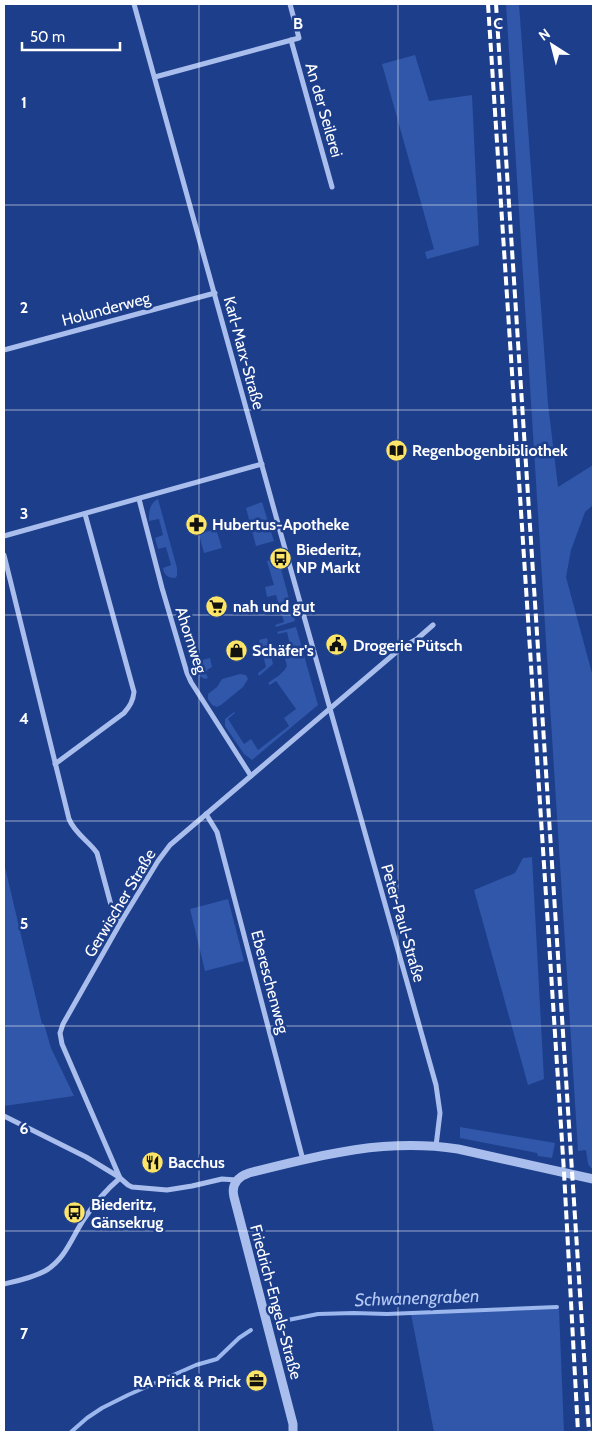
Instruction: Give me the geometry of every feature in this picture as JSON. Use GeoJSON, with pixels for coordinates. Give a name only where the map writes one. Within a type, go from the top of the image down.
{"type":"FeatureCollection","features":[{"type":"Feature","properties":{"kind":"street","name":"Karl-Marx-Straße"},"geometry":{"type":"LineString","coordinates":[[134,4],[330,708]]}},
{"type":"Feature","properties":{"kind":"street","name":"An der Seilerei"},"geometry":{"type":"LineString","coordinates":[[290,4],[299,38],[291,40],[332,187]]}},
{"type":"Feature","properties":{"kind":"street"},"geometry":{"type":"LineString","coordinates":[[155,77],[291,40]]}},
{"type":"Feature","properties":{"kind":"street","name":"Holunderweg"},"geometry":{"type":"LineString","coordinates":[[4,350],[215,292]]}},
{"type":"Feature","properties":{"kind":"street"},"geometry":{"type":"LineString","coordinates":[[4,536],[262,464]]}},
{"type":"Feature","properties":{"kind":"street","name":"Ahornweg"},"geometry":{"type":"LineString","coordinates":[[139,499],[162,588],[191,682],[251,776]]}},
{"type":"Feature","properties":{"kind":"street"},"geometry":{"type":"LineString","coordinates":[[55,764],[124,713],[130,706],[134,692],[85,514]]}},
{"type":"Feature","properties":{"kind":"street"},"geometry":{"type":"LineString","coordinates":[[4,555],[72,826],[97,853],[111,905],[116,915],[122,920]]}},
{"type":"Feature","properties":{"kind":"street","name":"Gerwischer Straße"},"geometry":{"type":"LineString","coordinates":[[120,1178],[62,1044],[60,1034],[63,1024],[122,920],[165,850],[175,840],[402,648],[434,625]]}},
{"type":"Feature","properties":{"kind":"street","name":"Peter-Paul-Straße"},"geometry":{"type":"LineString","coordinates":[[330,708],[436,1085],[440,1113],[436,1146]]}},
{"type":"Feature","properties":{"kind":"street","name":"Ebereschenweg"},"geometry":{"type":"LineString","coordinates":[[206,814],[217,832],[303,1160]]}},
{"type":"Feature","properties":{"kind":"street"},"geometry":{"type":"LineString","coordinates":[[4,1116],[86,1157],[132,1187],[160,1190],[192,1186],[222,1179],[236,1180],[249,1172],[338,1152],[398,1145],[436,1146],[593,1178]]}},
{"type":"Feature","properties":{"kind":"street"},"geometry":{"type":"LineString","coordinates":[[4,1284],[45,1271],[59,1260],[84,1219],[99,1199],[120,1178]]}},
{"type":"Feature","properties":{"kind":"street","name":"Friedrich-Engels-Straße"},"geometry":{"type":"LineString","coordinates":[[236,1180],[233,1186],[234,1197],[293,1424],[292,1432]]}},
{"type":"Feature","properties":{"kind":"shaded area"},"geometry":{"type":"Polygon","coordinates":[[[506,4],[519,4],[548,404],[558,487],[593,465],[593,505],[585,512],[571,550],[566,577],[593,677],[593,1169],[588,1164],[586,1150],[578,1151],[506,4]]]}},
{"type":"Feature","properties":{"kind":"shaded area"},"geometry":{"type":"Polygon","coordinates":[[[415,55],[429,101],[472,95],[479,245],[427,259],[425,252],[434,249],[382,64],[415,55]]]}},
{"type":"Feature","properties":{"kind":"shaded area"},"geometry":{"type":"Polygon","coordinates":[[[158,499],[177,568],[177,576],[175,578],[164,573],[163,568],[171,565],[166,547],[158,549],[155,538],[163,535],[159,519],[149,521],[151,506],[158,499]]]}},
{"type":"Feature","properties":{"kind":"shaded area"},"geometry":{"type":"Polygon","coordinates":[[[262,502],[274,541],[256,546],[246,508],[262,502]]]}},
{"type":"Feature","properties":{"kind":"shaded area"},"geometry":{"type":"Polygon","coordinates":[[[216,529],[222,548],[204,553],[199,534],[216,529]]]}},
{"type":"Feature","properties":{"kind":"shaded area"},"geometry":{"type":"Polygon","coordinates":[[[278,558],[295,621],[276,627],[275,625],[284,622],[276,595],[267,597],[265,587],[274,585],[267,561],[278,558]]]}},
{"type":"Feature","properties":{"kind":"shaded area"},"geometry":{"type":"Polygon","coordinates":[[[296,627],[318,705],[252,760],[244,754],[225,726],[225,719],[234,712],[228,719],[244,744],[251,739],[258,750],[289,726],[284,718],[296,709],[276,681],[270,685],[268,683],[281,674],[287,666],[282,648],[290,645],[287,632],[278,634],[277,632],[296,627]]]}},
{"type":"Feature","properties":{"kind":"shaded area"},"geometry":{"type":"Polygon","coordinates":[[[267,638],[273,664],[259,676],[258,673],[266,667],[259,640],[267,638]]]}},
{"type":"Feature","properties":{"kind":"shaded area"},"geometry":{"type":"Polygon","coordinates":[[[210,658],[212,667],[207,670],[208,678],[205,679],[194,673],[191,663],[210,658]]]}},
{"type":"Feature","properties":{"kind":"shaded area"},"geometry":{"type":"Polygon","coordinates":[[[240,674],[246,675],[248,679],[243,687],[221,705],[217,707],[212,705],[208,699],[208,694],[217,687],[222,679],[240,674]]]}},
{"type":"Feature","properties":{"kind":"shaded area"},"geometry":{"type":"Polygon","coordinates":[[[532,857],[544,1079],[528,1085],[474,890],[515,873],[523,858],[532,857]]]}},
{"type":"Feature","properties":{"kind":"shaded area"},"geometry":{"type":"Polygon","coordinates":[[[4,863],[42,1024],[44,1024],[51,1048],[74,1096],[4,1106],[4,863]]]}},
{"type":"Feature","properties":{"kind":"shaded area"},"geometry":{"type":"Polygon","coordinates":[[[228,899],[244,961],[205,971],[190,909],[228,899]]]}},
{"type":"Feature","properties":{"kind":"shaded area"},"geometry":{"type":"Polygon","coordinates":[[[460,1127],[555,1143],[552,1158],[538,1156],[537,1153],[460,1138],[460,1127]]]}},
{"type":"Feature","properties":{"kind":"shaded area"},"geometry":{"type":"Polygon","coordinates":[[[559,1309],[564,1432],[434,1432],[411,1314],[559,1309]]]}},
{"type":"Feature","properties":{"kind":"waterway","name":"Schwanengraben"},"geometry":{"type":"LineString","coordinates":[[278,1322],[318,1314],[387,1314],[557,1307]]}},
{"type":"Feature","properties":{"kind":"waterway","name":"Schwanengraben"},"geometry":{"type":"LineString","coordinates":[[71,1432],[102,1408],[196,1365],[217,1359],[239,1338],[251,1330]]}},
{"type":"Feature","properties":{"kind":"railway"},"geometry":{"type":"LineString","coordinates":[[488,4],[564,1172],[578,1432]]}},
{"type":"Feature","properties":{"kind":"railway"},"geometry":{"type":"LineString","coordinates":[[496,4],[589,1432]]}},
{"type":"Feature","properties":{"kind":"place","name":"Regenbogenbibliothek"},"geometry":{"type":"Point","coordinates":[396,450]}},
{"type":"Feature","properties":{"kind":"place","name":"Hubertus-Apotheke"},"geometry":{"type":"Point","coordinates":[196,524]}},
{"type":"Feature","properties":{"kind":"place","name":"Biederitz, NP Markt"},"geometry":{"type":"Point","coordinates":[280,558]}},
{"type":"Feature","properties":{"kind":"place","name":"nah und gut"},"geometry":{"type":"Point","coordinates":[217,606]}},
{"type":"Feature","properties":{"kind":"place","name":"Drogerie Pütsch"},"geometry":{"type":"Point","coordinates":[337,645]}},
{"type":"Feature","properties":{"kind":"place","name":"Schäfer's"},"geometry":{"type":"Point","coordinates":[236,650]}},
{"type":"Feature","properties":{"kind":"place","name":"Bacchus"},"geometry":{"type":"Point","coordinates":[152,1162]}},
{"type":"Feature","properties":{"kind":"place","name":"Biederitz, Gänsekrug"},"geometry":{"type":"Point","coordinates":[75,1213]}},
{"type":"Feature","properties":{"kind":"place","name":"RA Prick & Prick"},"geometry":{"type":"Point","coordinates":[257,1381]}}]}
